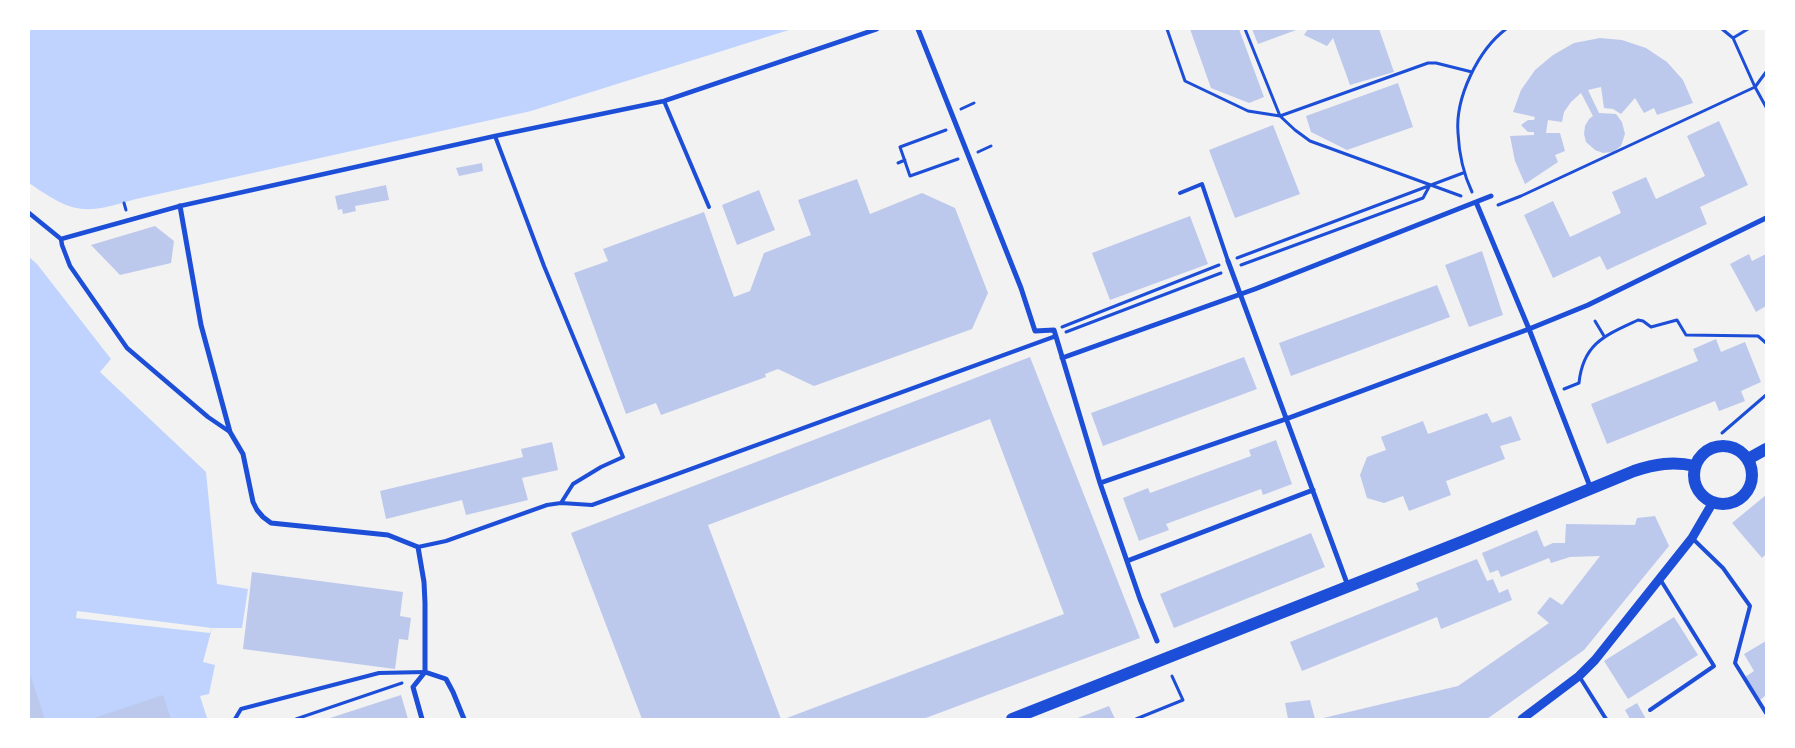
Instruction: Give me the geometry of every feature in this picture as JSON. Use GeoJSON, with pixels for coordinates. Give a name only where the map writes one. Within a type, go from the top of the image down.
{"type":"FeatureCollection","features":[{"type":"Feature","properties":{"kind":"main road"},"geometry":{"type":"LineString","coordinates":[[1723,445],[1741,451],[1748,458],[1752,472],[1750,486],[1735,502],[1720,504],[1713,502],[1699,492],[1695,484],[1695,466],[1699,458],[1706,451],[1723,445]]}},
{"type":"Feature","properties":{"kind":"main road"},"geometry":{"type":"LineString","coordinates":[[1748,458],[1766,449]]}},
{"type":"Feature","properties":{"kind":"main road"},"geometry":{"type":"LineString","coordinates":[[1012,719],[1591,490],[1634,471],[1668,463],[1695,466]]}},
{"type":"Feature","properties":{"kind":"street"},"geometry":{"type":"LineString","coordinates":[[61,239],[180,206],[495,136],[664,101],[877,29]]}},
{"type":"Feature","properties":{"kind":"street"},"geometry":{"type":"LineString","coordinates":[[918,29],[1021,288],[1035,331],[1054,330],[1100,483],[1126,561],[1157,641]]}},
{"type":"Feature","properties":{"kind":"street"},"geometry":{"type":"LineString","coordinates":[[1062,358],[1240,295],[1491,196]]}},
{"type":"Feature","properties":{"kind":"street"},"geometry":{"type":"LineString","coordinates":[[1476,202],[1530,329],[1591,490]]}},
{"type":"Feature","properties":{"kind":"street"},"geometry":{"type":"LineString","coordinates":[[180,206],[201,325],[230,432],[243,454],[257,510],[263,518],[271,523],[388,535],[418,547],[425,596],[425,672],[413,687],[422,719]]}},
{"type":"Feature","properties":{"kind":"street"},"geometry":{"type":"LineString","coordinates":[[29,213],[61,239],[70,266],[127,348],[208,416],[230,432]]}},
{"type":"Feature","properties":{"kind":"street"},"geometry":{"type":"LineString","coordinates":[[1100,483],[1286,419],[1530,329],[1588,305],[1766,218]]}},
{"type":"Feature","properties":{"kind":"street"},"geometry":{"type":"LineString","coordinates":[[1228,261],[1348,586]]}},
{"type":"Feature","properties":{"kind":"street"},"geometry":{"type":"LineString","coordinates":[[122,352],[127,348]]}},
{"type":"Feature","properties":{"kind":"street"},"geometry":{"type":"LineString","coordinates":[[1126,561],[1313,490]]}},
{"type":"Feature","properties":{"kind":"street"},"geometry":{"type":"LineString","coordinates":[[1522,719],[1579,676],[1595,660],[1692,538],[1713,502]]}},
{"type":"Feature","properties":{"kind":"street"},"geometry":{"type":"LineString","coordinates":[[425,672],[446,679],[464,719]]}},
{"type":"Feature","properties":{"kind":"lane"},"geometry":{"type":"LineString","coordinates":[[664,101],[709,207]]}},
{"type":"Feature","properties":{"kind":"lane"},"geometry":{"type":"LineString","coordinates":[[495,136],[544,266],[623,457],[601,467],[573,484],[561,503]]}},
{"type":"Feature","properties":{"kind":"lane"},"geometry":{"type":"LineString","coordinates":[[1180,193],[1202,184],[1228,261]]}},
{"type":"Feature","properties":{"kind":"lane"},"geometry":{"type":"LineString","coordinates":[[418,547],[446,541],[546,506],[561,503],[592,505],[1056,336]]}},
{"type":"Feature","properties":{"kind":"lane"},"geometry":{"type":"LineString","coordinates":[[1692,538],[1723,568],[1750,606],[1735,662],[1766,713]]}},
{"type":"Feature","properties":{"kind":"lane"},"geometry":{"type":"LineString","coordinates":[[1650,710],[1714,666],[1660,579]]}},
{"type":"Feature","properties":{"kind":"lane"},"geometry":{"type":"LineString","coordinates":[[236,719],[241,709],[379,673],[425,672]]}},
{"type":"Feature","properties":{"kind":"lane"},"geometry":{"type":"LineString","coordinates":[[1579,676],[1601,708],[1606,719]]}},
{"type":"Feature","properties":{"kind":"path"},"geometry":{"type":"LineString","coordinates":[[1167,29],[1185,81],[1248,111],[1280,116],[1428,64],[1436,63],[1472,72]]}},
{"type":"Feature","properties":{"kind":"path"},"geometry":{"type":"LineString","coordinates":[[1245,29],[1280,116],[1295,130],[1310,140],[1476,202],[1494,206],[1521,196],[1754,87],[1766,72]]}},
{"type":"Feature","properties":{"kind":"path"},"geometry":{"type":"LineString","coordinates":[[1476,202],[1463,173],[1457,132],[1460,107],[1472,72],[1480,58],[1499,34],[1506,29]]}},
{"type":"Feature","properties":{"kind":"path"},"geometry":{"type":"LineString","coordinates":[[1722,29],[1733,38],[1754,87],[1766,108]]}},
{"type":"Feature","properties":{"kind":"path"},"geometry":{"type":"LineString","coordinates":[[1733,38],[1748,29]]}},
{"type":"Feature","properties":{"kind":"path"},"geometry":{"type":"LineString","coordinates":[[953,112],[974,103]]}},
{"type":"Feature","properties":{"kind":"path"},"geometry":{"type":"LineString","coordinates":[[956,126],[900,146],[910,176],[991,146]]}},
{"type":"Feature","properties":{"kind":"path"},"geometry":{"type":"LineString","coordinates":[[898,163],[905,160]]}},
{"type":"Feature","properties":{"kind":"path"},"geometry":{"type":"LineString","coordinates":[[1054,330],[1228,261],[1463,173]]}},
{"type":"Feature","properties":{"kind":"path"},"geometry":{"type":"LineString","coordinates":[[1056,336],[1423,198],[1430,184]]}},
{"type":"Feature","properties":{"kind":"path"},"geometry":{"type":"LineString","coordinates":[[1564,389],[1579,383],[1580,368],[1592,348],[1604,336],[1638,320],[1651,327],[1677,320],[1686,335],[1758,336],[1766,343]]}},
{"type":"Feature","properties":{"kind":"path"},"geometry":{"type":"LineString","coordinates":[[1595,321],[1604,336]]}},
{"type":"Feature","properties":{"kind":"path"},"geometry":{"type":"LineString","coordinates":[[1722,433],[1766,395]]}},
{"type":"Feature","properties":{"kind":"path"},"geometry":{"type":"LineString","coordinates":[[296,719],[398,686],[425,672]]}},
{"type":"Feature","properties":{"kind":"path"},"geometry":{"type":"LineString","coordinates":[[1136,719],[1182,700],[1172,676]]}},
{"type":"Feature","properties":{"kind":"water"},"geometry":{"type":"Polygon","coordinates":[[[29,29],[792,29],[531,111],[103,208],[80,209],[57,201],[29,183],[29,29]]]}},
{"type":"Feature","properties":{"kind":"water"},"geometry":{"type":"Polygon","coordinates":[[[29,257],[37,264],[111,359],[100,372],[206,472],[217,584],[248,589],[242,628],[212,628],[203,662],[215,665],[209,694],[200,696],[207,718],[29,719],[29,257]]]}},
{"type":"Feature","properties":{"kind":"pier"},"geometry":{"type":"Polygon","coordinates":[[[77,611],[212,628],[210,633],[76,618],[77,611]]]}},
{"type":"Feature","properties":{"kind":"building"},"geometry":{"type":"Polygon","coordinates":[[[1190,29],[1239,29],[1264,97],[1249,103],[1211,88],[1190,29]]]}},
{"type":"Feature","properties":{"kind":"building"},"geometry":{"type":"Polygon","coordinates":[[[1252,29],[1299,29],[1258,44],[1252,29]]]}},
{"type":"Feature","properties":{"kind":"building"},"geometry":{"type":"Polygon","coordinates":[[[1308,29],[1379,29],[1394,72],[1350,85],[1333,38],[1327,46],[1304,35],[1308,29]]]}},
{"type":"Feature","properties":{"kind":"building"},"geometry":{"type":"Polygon","coordinates":[[[1600,38],[1622,40],[1646,48],[1667,62],[1683,80],[1693,103],[1657,115],[1654,108],[1644,113],[1635,98],[1621,114],[1613,109],[1604,108],[1601,87],[1588,90],[1599,113],[1616,114],[1622,122],[1625,134],[1621,146],[1613,152],[1603,153],[1595,150],[1586,142],[1585,126],[1593,116],[1581,93],[1564,112],[1562,122],[1548,120],[1546,133],[1560,133],[1565,151],[1555,155],[1558,162],[1525,184],[1515,161],[1510,136],[1534,135],[1534,132],[1528,132],[1521,125],[1528,120],[1534,120],[1535,117],[1513,112],[1521,90],[1535,70],[1553,55],[1574,43],[1600,38]]]}},
{"type":"Feature","properties":{"kind":"building"},"geometry":{"type":"Polygon","coordinates":[[[1398,83],[1413,127],[1347,150],[1311,132],[1306,116],[1398,83]]]}},
{"type":"Feature","properties":{"kind":"building"},"geometry":{"type":"Polygon","coordinates":[[[1719,121],[1748,185],[1700,207],[1707,224],[1607,270],[1600,256],[1553,278],[1524,215],[1553,201],[1570,237],[1621,213],[1612,192],[1646,177],[1656,199],[1705,176],[1687,136],[1719,121]]]}},
{"type":"Feature","properties":{"kind":"building"},"geometry":{"type":"Polygon","coordinates":[[[1273,125],[1300,194],[1235,218],[1209,150],[1273,125]]]}},
{"type":"Feature","properties":{"kind":"building"},"geometry":{"type":"Polygon","coordinates":[[[482,163],[483,171],[459,176],[456,168],[482,163]]]}},
{"type":"Feature","properties":{"kind":"building"},"geometry":{"type":"Polygon","coordinates":[[[857,179],[870,214],[922,193],[955,208],[988,293],[972,329],[814,386],[778,369],[765,374],[766,377],[661,415],[656,403],[626,414],[574,273],[608,261],[603,249],[704,212],[734,297],[750,291],[764,253],[811,235],[798,200],[857,179]]]}},
{"type":"Feature","properties":{"kind":"building"},"geometry":{"type":"Polygon","coordinates":[[[386,185],[389,200],[355,206],[356,211],[343,214],[342,209],[338,210],[335,196],[386,185]]]}},
{"type":"Feature","properties":{"kind":"building"},"geometry":{"type":"Polygon","coordinates":[[[759,190],[775,230],[737,245],[722,205],[759,190]]]}},
{"type":"Feature","properties":{"kind":"building"},"geometry":{"type":"Polygon","coordinates":[[[1190,216],[1208,264],[1110,300],[1092,253],[1190,216]]]}},
{"type":"Feature","properties":{"kind":"building"},"geometry":{"type":"Polygon","coordinates":[[[155,226],[174,241],[171,263],[120,275],[91,245],[155,226]]]}},
{"type":"Feature","properties":{"kind":"building"},"geometry":{"type":"Polygon","coordinates":[[[1482,251],[1503,315],[1469,327],[1445,265],[1482,251]]]}},
{"type":"Feature","properties":{"kind":"building"},"geometry":{"type":"Polygon","coordinates":[[[1749,254],[1752,261],[1766,254],[1766,306],[1756,312],[1730,264],[1749,254]]]}},
{"type":"Feature","properties":{"kind":"building"},"geometry":{"type":"Polygon","coordinates":[[[1437,285],[1450,317],[1291,376],[1279,343],[1437,285]]]}},
{"type":"Feature","properties":{"kind":"building"},"geometry":{"type":"Polygon","coordinates":[[[1716,339],[1721,352],[1745,342],[1761,382],[1741,391],[1745,401],[1719,411],[1715,401],[1607,444],[1591,404],[1698,361],[1693,349],[1716,339]]]}},
{"type":"Feature","properties":{"kind":"building"},"geometry":{"type":"Polygon","coordinates":[[[1030,357],[1140,638],[923,719],[784,719],[1064,614],[990,419],[708,525],[781,719],[642,719],[571,533],[1030,357]]]}},
{"type":"Feature","properties":{"kind":"building"},"geometry":{"type":"Polygon","coordinates":[[[1244,357],[1257,389],[1103,446],[1091,413],[1244,357]]]}},
{"type":"Feature","properties":{"kind":"building"},"geometry":{"type":"Polygon","coordinates":[[[1487,413],[1492,423],[1511,416],[1521,440],[1500,446],[1505,459],[1446,481],[1451,495],[1409,511],[1403,496],[1384,503],[1367,498],[1360,475],[1367,457],[1386,450],[1381,437],[1423,421],[1428,434],[1487,413]]]}},
{"type":"Feature","properties":{"kind":"building"},"geometry":{"type":"Polygon","coordinates":[[[1276,440],[1292,484],[1263,495],[1261,489],[1166,524],[1169,530],[1139,541],[1123,498],[1148,488],[1150,493],[1251,456],[1249,450],[1276,440]]]}},
{"type":"Feature","properties":{"kind":"building"},"geometry":{"type":"Polygon","coordinates":[[[552,442],[558,470],[522,478],[528,500],[466,515],[462,500],[386,519],[380,491],[523,457],[521,449],[552,442]]]}},
{"type":"Feature","properties":{"kind":"building"},"geometry":{"type":"Polygon","coordinates":[[[1766,495],[1766,554],[1762,558],[1732,523],[1766,495]]]}},
{"type":"Feature","properties":{"kind":"building"},"geometry":{"type":"Polygon","coordinates":[[[1655,516],[1669,546],[1584,650],[1487,719],[1319,719],[1458,686],[1549,623],[1537,613],[1550,597],[1562,605],[1600,556],[1570,557],[1551,563],[1549,558],[1501,577],[1498,570],[1490,573],[1482,553],[1537,530],[1544,547],[1553,543],[1565,543],[1566,524],[1635,525],[1637,518],[1655,516]]]}},
{"type":"Feature","properties":{"kind":"building"},"geometry":{"type":"Polygon","coordinates":[[[1311,533],[1325,567],[1174,628],[1160,594],[1311,533]]]}},
{"type":"Feature","properties":{"kind":"building"},"geometry":{"type":"Polygon","coordinates":[[[1477,559],[1487,581],[1493,579],[1499,593],[1508,589],[1512,600],[1441,629],[1437,617],[1302,671],[1290,642],[1419,590],[1416,583],[1477,559]]]}},
{"type":"Feature","properties":{"kind":"building"},"geometry":{"type":"Polygon","coordinates":[[[252,572],[403,592],[400,616],[411,618],[408,640],[399,639],[395,669],[243,649],[252,572]]]}},
{"type":"Feature","properties":{"kind":"building"},"geometry":{"type":"Polygon","coordinates":[[[1674,617],[1698,655],[1628,699],[1604,661],[1674,617]]]}},
{"type":"Feature","properties":{"kind":"building"},"geometry":{"type":"Polygon","coordinates":[[[1766,641],[1766,695],[1760,700],[1745,677],[1754,671],[1744,654],[1766,641]]]}},
{"type":"Feature","properties":{"kind":"building"},"geometry":{"type":"Polygon","coordinates":[[[29,671],[45,719],[29,719],[29,671]]]}},
{"type":"Feature","properties":{"kind":"building"},"geometry":{"type":"Polygon","coordinates":[[[163,695],[171,719],[91,719],[163,695]]]}},
{"type":"Feature","properties":{"kind":"building"},"geometry":{"type":"Polygon","coordinates":[[[401,695],[408,719],[327,719],[401,695]]]}},
{"type":"Feature","properties":{"kind":"building"},"geometry":{"type":"Polygon","coordinates":[[[1310,700],[1315,719],[1288,719],[1285,703],[1310,700]]]}},
{"type":"Feature","properties":{"kind":"building"},"geometry":{"type":"Polygon","coordinates":[[[1637,703],[1646,719],[1630,719],[1625,710],[1637,703]]]}},
{"type":"Feature","properties":{"kind":"building"},"geometry":{"type":"Polygon","coordinates":[[[1109,706],[1115,719],[1075,719],[1109,706]]]}}]}
